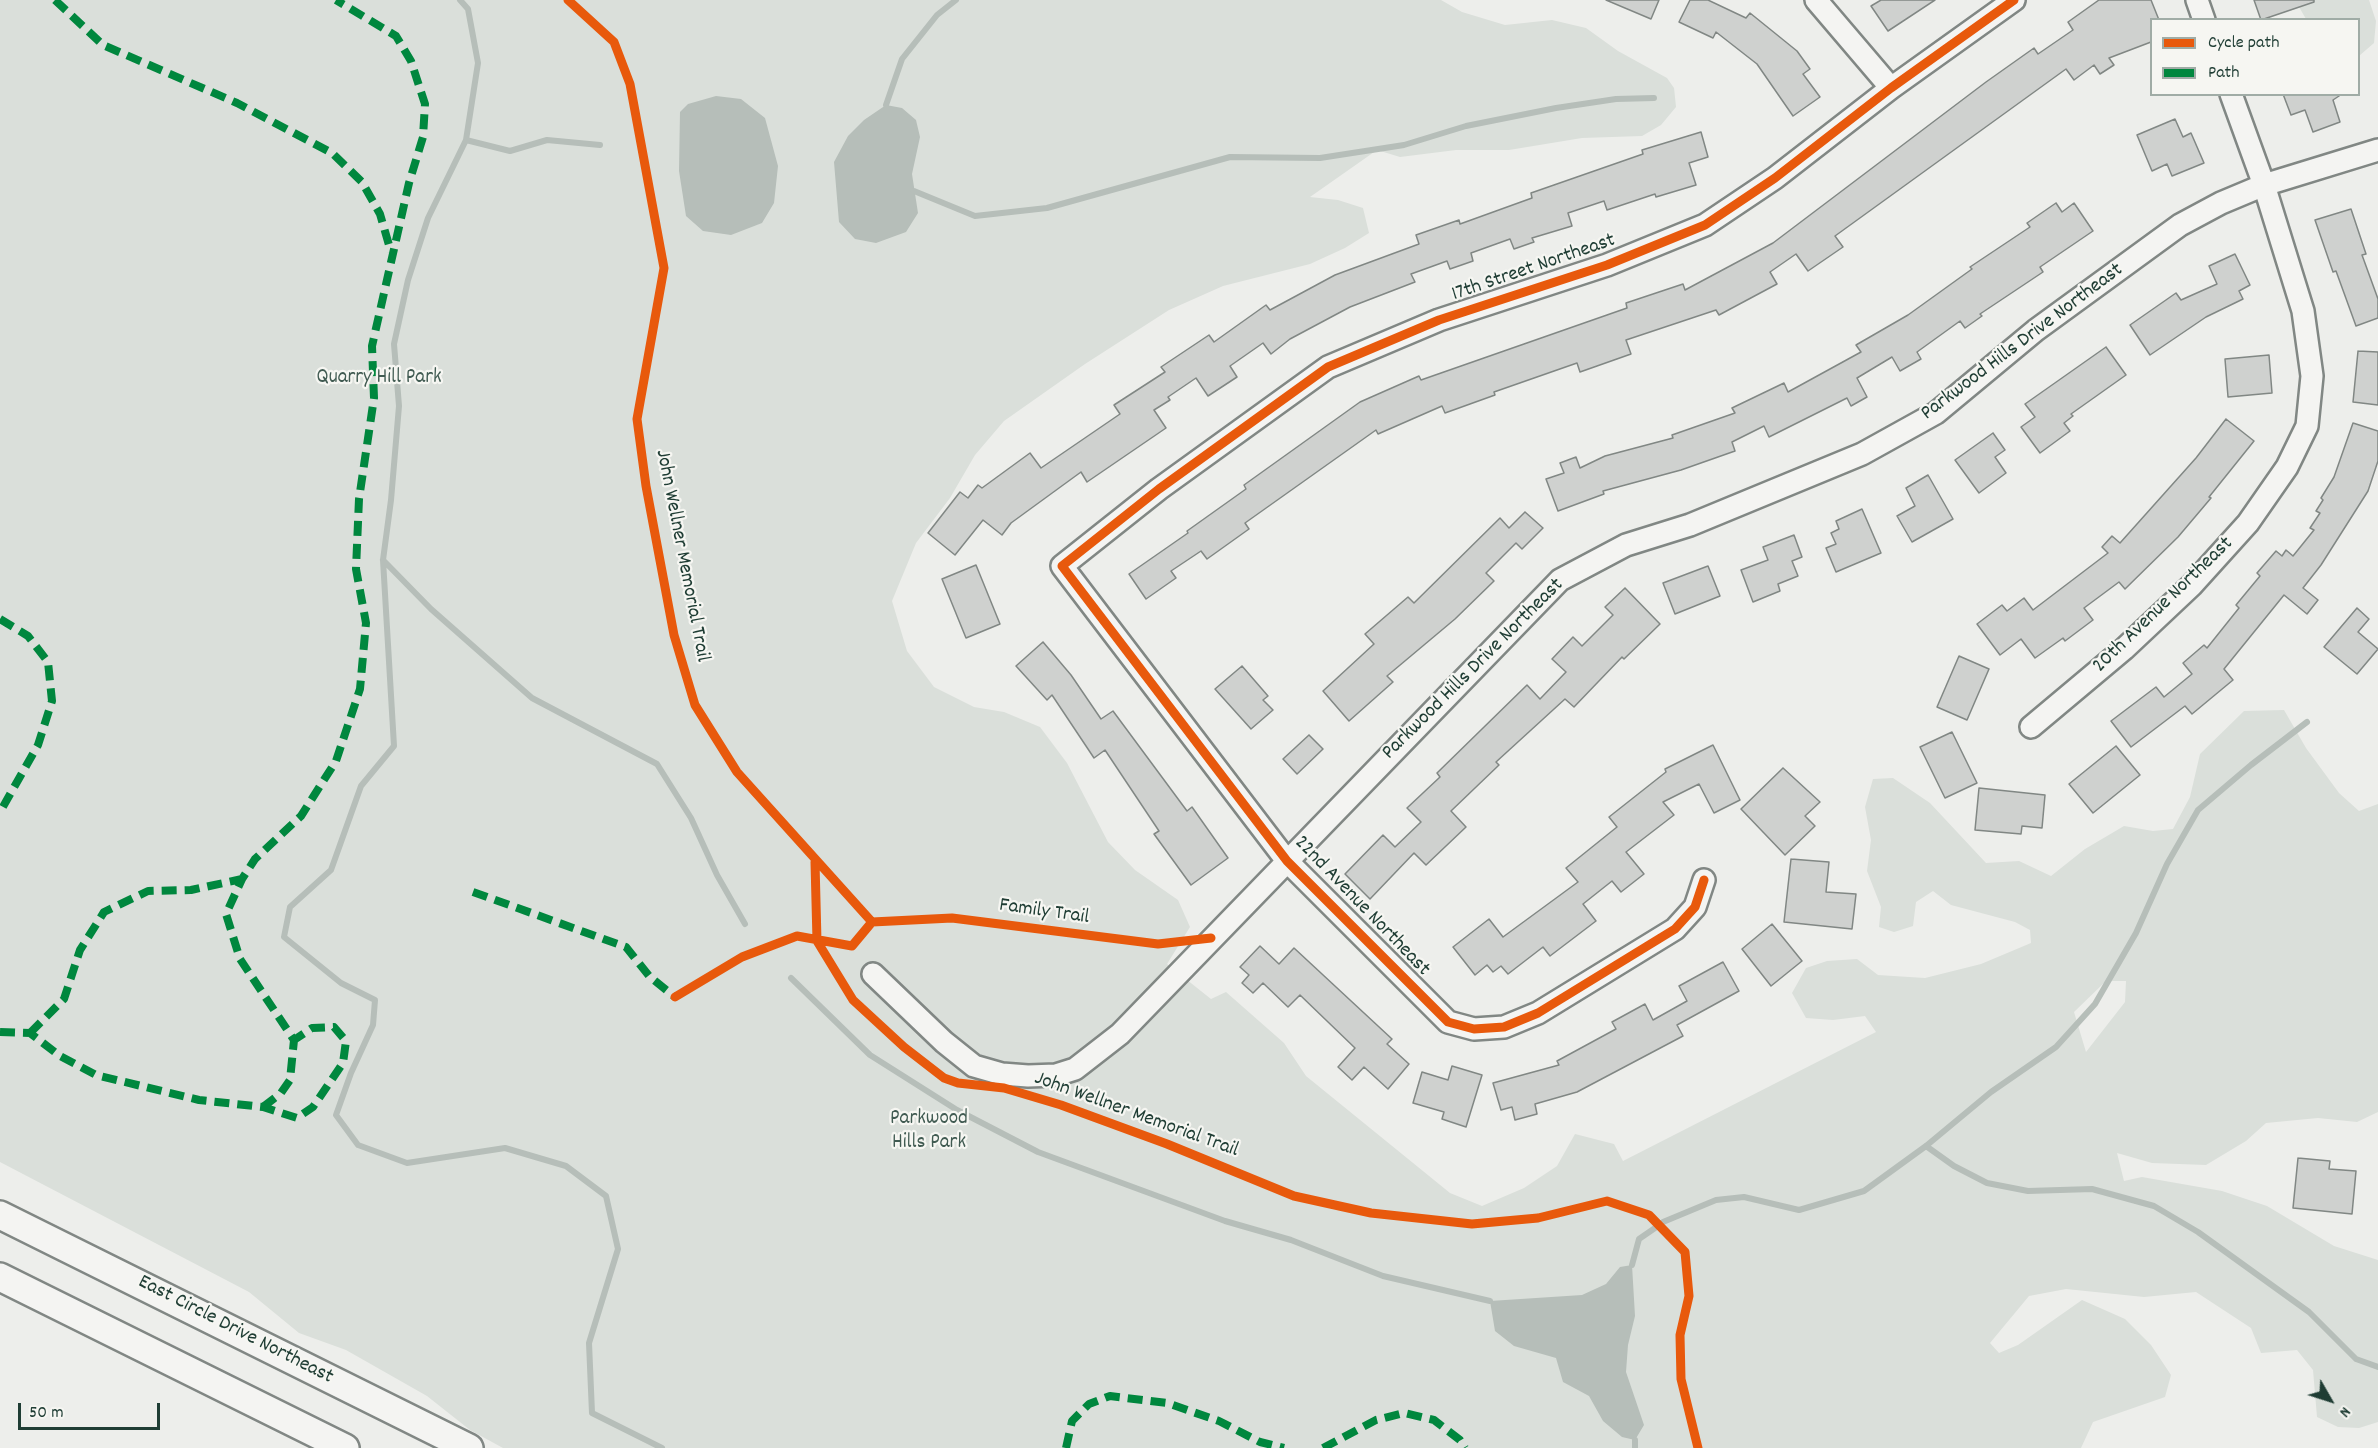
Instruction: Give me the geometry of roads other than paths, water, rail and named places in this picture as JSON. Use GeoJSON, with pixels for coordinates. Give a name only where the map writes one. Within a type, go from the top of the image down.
{"type":"FeatureCollection","features":[{"type":"Feature","properties":{"kind":"main road","name":"East Circle Drive Northeast"},"geometry":{"type":"LineString","coordinates":[[0,1215],[469,1448]]}},
{"type":"Feature","properties":{"kind":"main road"},"geometry":{"type":"LineString","coordinates":[[0,1277],[345,1448]]}},
{"type":"Feature","properties":{"kind":"street"},"geometry":{"type":"LineString","coordinates":[[1816,0],[1891,88]]}},
{"type":"Feature","properties":{"kind":"street","name":"17th Street Northeast"},"geometry":{"type":"LineString","coordinates":[[1062,566],[1159,489],[1328,367],[1439,320],[1607,264],[1705,225],[1775,178],[1891,88],[2014,0]]}},
{"type":"Feature","properties":{"kind":"street"},"geometry":{"type":"LineString","coordinates":[[2197,0],[2203,18]]}},
{"type":"Feature","properties":{"kind":"street","name":"20th Avenue Northeast"},"geometry":{"type":"LineString","coordinates":[[2031,727],[2124,649],[2192,585],[2248,523],[2287,467],[2307,426],[2312,376],[2303,311],[2264,185],[2232,96]]}},
{"type":"Feature","properties":{"kind":"street","name":"Parkwood Hills Drive Northeast"},"geometry":{"type":"LineString","coordinates":[[873,974],[944,1042],[974,1066],[1002,1074],[1056,1075],[1075,1069],[1120,1034],[1560,580],[1626,545],[1690,525],[1862,454],[1936,413],[2036,330],[2180,225],[2221,203],[2264,185],[2378,150]]}},
{"type":"Feature","properties":{"kind":"street","name":"22nd Avenue Northeast"},"geometry":{"type":"LineString","coordinates":[[1062,566],[1287,861],[1448,1022],[1474,1029],[1504,1027],[1538,1013],[1675,928],[1695,907],[1704,880]]}},
{"type":"Feature","properties":{"kind":"waterway"},"geometry":{"type":"LineString","coordinates":[[460,0],[468,9],[478,63],[466,140],[428,218],[408,280],[394,344],[399,406],[383,560],[394,746],[361,786],[331,870],[290,907],[284,937],[341,983],[375,1000],[373,1025],[351,1073],[336,1115],[358,1145],[407,1163],[505,1148],[566,1166],[606,1196],[618,1249],[589,1343],[592,1413],[662,1448]]}},
{"type":"Feature","properties":{"kind":"waterway"},"geometry":{"type":"LineString","coordinates":[[886,105],[902,59],[937,15],[956,0]]}},
{"type":"Feature","properties":{"kind":"waterway"},"geometry":{"type":"LineString","coordinates":[[914,191],[975,216],[1047,208],[1230,157],[1320,158],[1404,145],[1466,126],[1556,108],[1616,99],[1654,98]]}},
{"type":"Feature","properties":{"kind":"waterway"},"geometry":{"type":"LineString","coordinates":[[466,140],[510,151],[547,140],[600,145]]}},
{"type":"Feature","properties":{"kind":"waterway"},"geometry":{"type":"LineString","coordinates":[[383,560],[431,609],[532,698],[657,764],[691,818],[717,875],[745,924]]}},
{"type":"Feature","properties":{"kind":"waterway"},"geometry":{"type":"LineString","coordinates":[[1663,1222],[1716,1200],[1744,1197],[1799,1210],[1864,1191],[1926,1146],[1991,1092],[2056,1047],[2095,1004],[2136,933],[2167,864],[2198,810],[2307,722]]}},
{"type":"Feature","properties":{"kind":"waterway"},"geometry":{"type":"LineString","coordinates":[[791,978],[870,1055],[957,1110],[1038,1152],[1225,1221],[1291,1240],[1383,1276],[1490,1301]]}},
{"type":"Feature","properties":{"kind":"waterway"},"geometry":{"type":"LineString","coordinates":[[1926,1146],[1954,1166],[1987,1183],[2028,1191],[2092,1189],[2154,1206],[2198,1232],[2309,1312],[2356,1359],[2378,1367]]}},
{"type":"Feature","properties":{"kind":"waterway"},"geometry":{"type":"LineString","coordinates":[[1632,1265],[1639,1239],[1655,1228]]}},
{"type":"Feature","properties":{"kind":"waterway"},"geometry":{"type":"LineString","coordinates":[[1635,1440],[1635,1448]]}},
{"type":"Feature","properties":{"kind":"park label","name":"Quarry Hill Park"},"geometry":{"type":"Point","coordinates":[379,379]}},
{"type":"Feature","properties":{"kind":"park label","name":"Parkwood Hills Park"},"geometry":{"type":"Point","coordinates":[929,1132]}}]}
